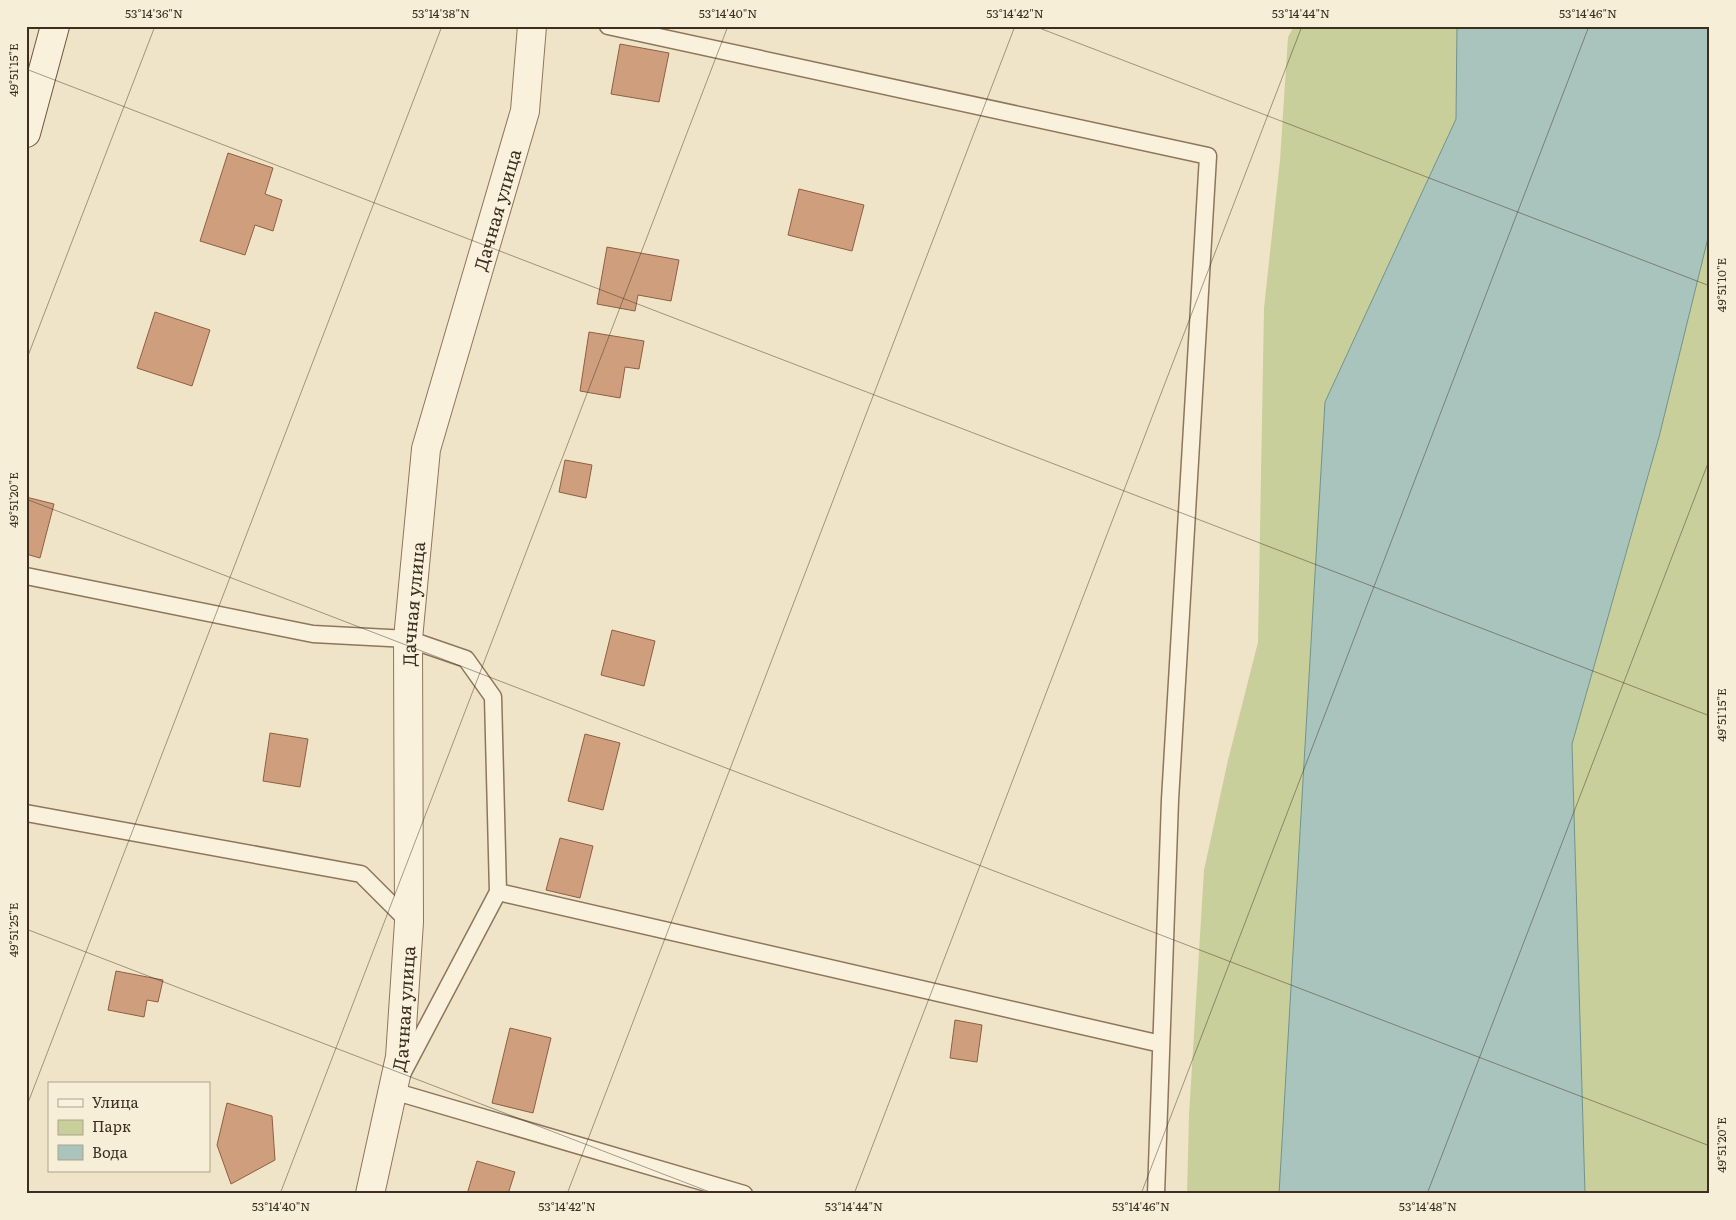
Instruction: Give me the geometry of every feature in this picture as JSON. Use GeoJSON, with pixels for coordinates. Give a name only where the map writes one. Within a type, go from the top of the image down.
{"type":"FeatureCollection","features":[{"type":"Feature","properties":{"kind":"street"},"geometry":{"type":"LineString","coordinates":[[26,133],[55,26]]}},
{"type":"Feature","properties":{"kind":"street","name":"Дачная улица"},"geometry":{"type":"LineString","coordinates":[[370,1194],[400,1057],[409,922],[408,639],[426,448],[525,111],[532,26]]}},
{"type":"Feature","properties":{"kind":"lane"},"geometry":{"type":"LineString","coordinates":[[608,26],[1208,156],[1170,790],[1156,1194]]}},
{"type":"Feature","properties":{"kind":"lane"},"geometry":{"type":"LineString","coordinates":[[26,576],[313,634],[408,639],[466,659],[493,698],[498,892],[393,1091],[744,1194]]}},
{"type":"Feature","properties":{"kind":"lane"},"geometry":{"type":"LineString","coordinates":[[26,813],[361,874],[409,922]]}},
{"type":"Feature","properties":{"kind":"lane"},"geometry":{"type":"LineString","coordinates":[[498,892],[1161,1044]]}},
{"type":"Feature","properties":{"kind":"green space"},"geometry":{"type":"Polygon","coordinates":[[[1294,26],[1457,26],[1456,119],[1325,402],[1279,1194],[1187,1194],[1189,1115],[1204,870],[1228,760],[1258,642],[1264,308],[1280,160],[1288,37],[1294,26]]]}},
{"type":"Feature","properties":{"kind":"green space"},"geometry":{"type":"Polygon","coordinates":[[[1710,230],[1710,1194],[1585,1194],[1572,744],[1659,437],[1710,230]]]}},
{"type":"Feature","properties":{"kind":"water"},"geometry":{"type":"Polygon","coordinates":[[[1457,26],[1710,26],[1710,230],[1659,437],[1572,744],[1585,1194],[1279,1194],[1325,402],[1456,119],[1457,26]]]}},
{"type":"Feature","properties":{"kind":"building"},"geometry":{"type":"Polygon","coordinates":[[[620,44],[669,53],[659,102],[611,94],[620,44]]]}},
{"type":"Feature","properties":{"kind":"building"},"geometry":{"type":"Polygon","coordinates":[[[228,153],[273,168],[265,194],[282,200],[273,231],[255,225],[245,255],[200,241],[228,153]]]}},
{"type":"Feature","properties":{"kind":"building"},"geometry":{"type":"Polygon","coordinates":[[[799,189],[864,205],[852,251],[788,235],[799,189]]]}},
{"type":"Feature","properties":{"kind":"building"},"geometry":{"type":"Polygon","coordinates":[[[607,247],[679,260],[671,301],[638,295],[635,311],[597,304],[607,247]]]}},
{"type":"Feature","properties":{"kind":"building"},"geometry":{"type":"Polygon","coordinates":[[[155,312],[210,330],[192,386],[137,368],[155,312]]]}},
{"type":"Feature","properties":{"kind":"building"},"geometry":{"type":"Polygon","coordinates":[[[589,332],[644,341],[639,369],[625,367],[620,398],[580,391],[589,332]]]}},
{"type":"Feature","properties":{"kind":"building"},"geometry":{"type":"Polygon","coordinates":[[[565,460],[592,465],[586,498],[559,492],[565,460]]]}},
{"type":"Feature","properties":{"kind":"building"},"geometry":{"type":"Polygon","coordinates":[[[26,497],[54,504],[40,558],[26,554],[26,497]]]}},
{"type":"Feature","properties":{"kind":"building"},"geometry":{"type":"Polygon","coordinates":[[[612,630],[655,641],[644,686],[601,675],[612,630]]]}},
{"type":"Feature","properties":{"kind":"building"},"geometry":{"type":"Polygon","coordinates":[[[270,733],[308,739],[300,787],[263,781],[270,733]]]}},
{"type":"Feature","properties":{"kind":"building"},"geometry":{"type":"Polygon","coordinates":[[[585,734],[620,743],[603,810],[568,801],[585,734]]]}},
{"type":"Feature","properties":{"kind":"building"},"geometry":{"type":"Polygon","coordinates":[[[560,838],[593,846],[580,898],[546,890],[560,838]]]}},
{"type":"Feature","properties":{"kind":"building"},"geometry":{"type":"Polygon","coordinates":[[[116,971],[163,980],[158,1002],[147,1000],[144,1017],[108,1010],[116,971]]]}},
{"type":"Feature","properties":{"kind":"building"},"geometry":{"type":"Polygon","coordinates":[[[955,1020],[982,1025],[977,1062],[950,1058],[955,1020]]]}},
{"type":"Feature","properties":{"kind":"building"},"geometry":{"type":"Polygon","coordinates":[[[510,1028],[551,1038],[533,1113],[492,1103],[510,1028]]]}},
{"type":"Feature","properties":{"kind":"building"},"geometry":{"type":"Polygon","coordinates":[[[227,1103],[272,1116],[275,1160],[231,1184],[217,1145],[227,1103]]]}},
{"type":"Feature","properties":{"kind":"building"},"geometry":{"type":"Polygon","coordinates":[[[477,1161],[515,1172],[508,1194],[467,1194],[477,1161]]]}}]}
